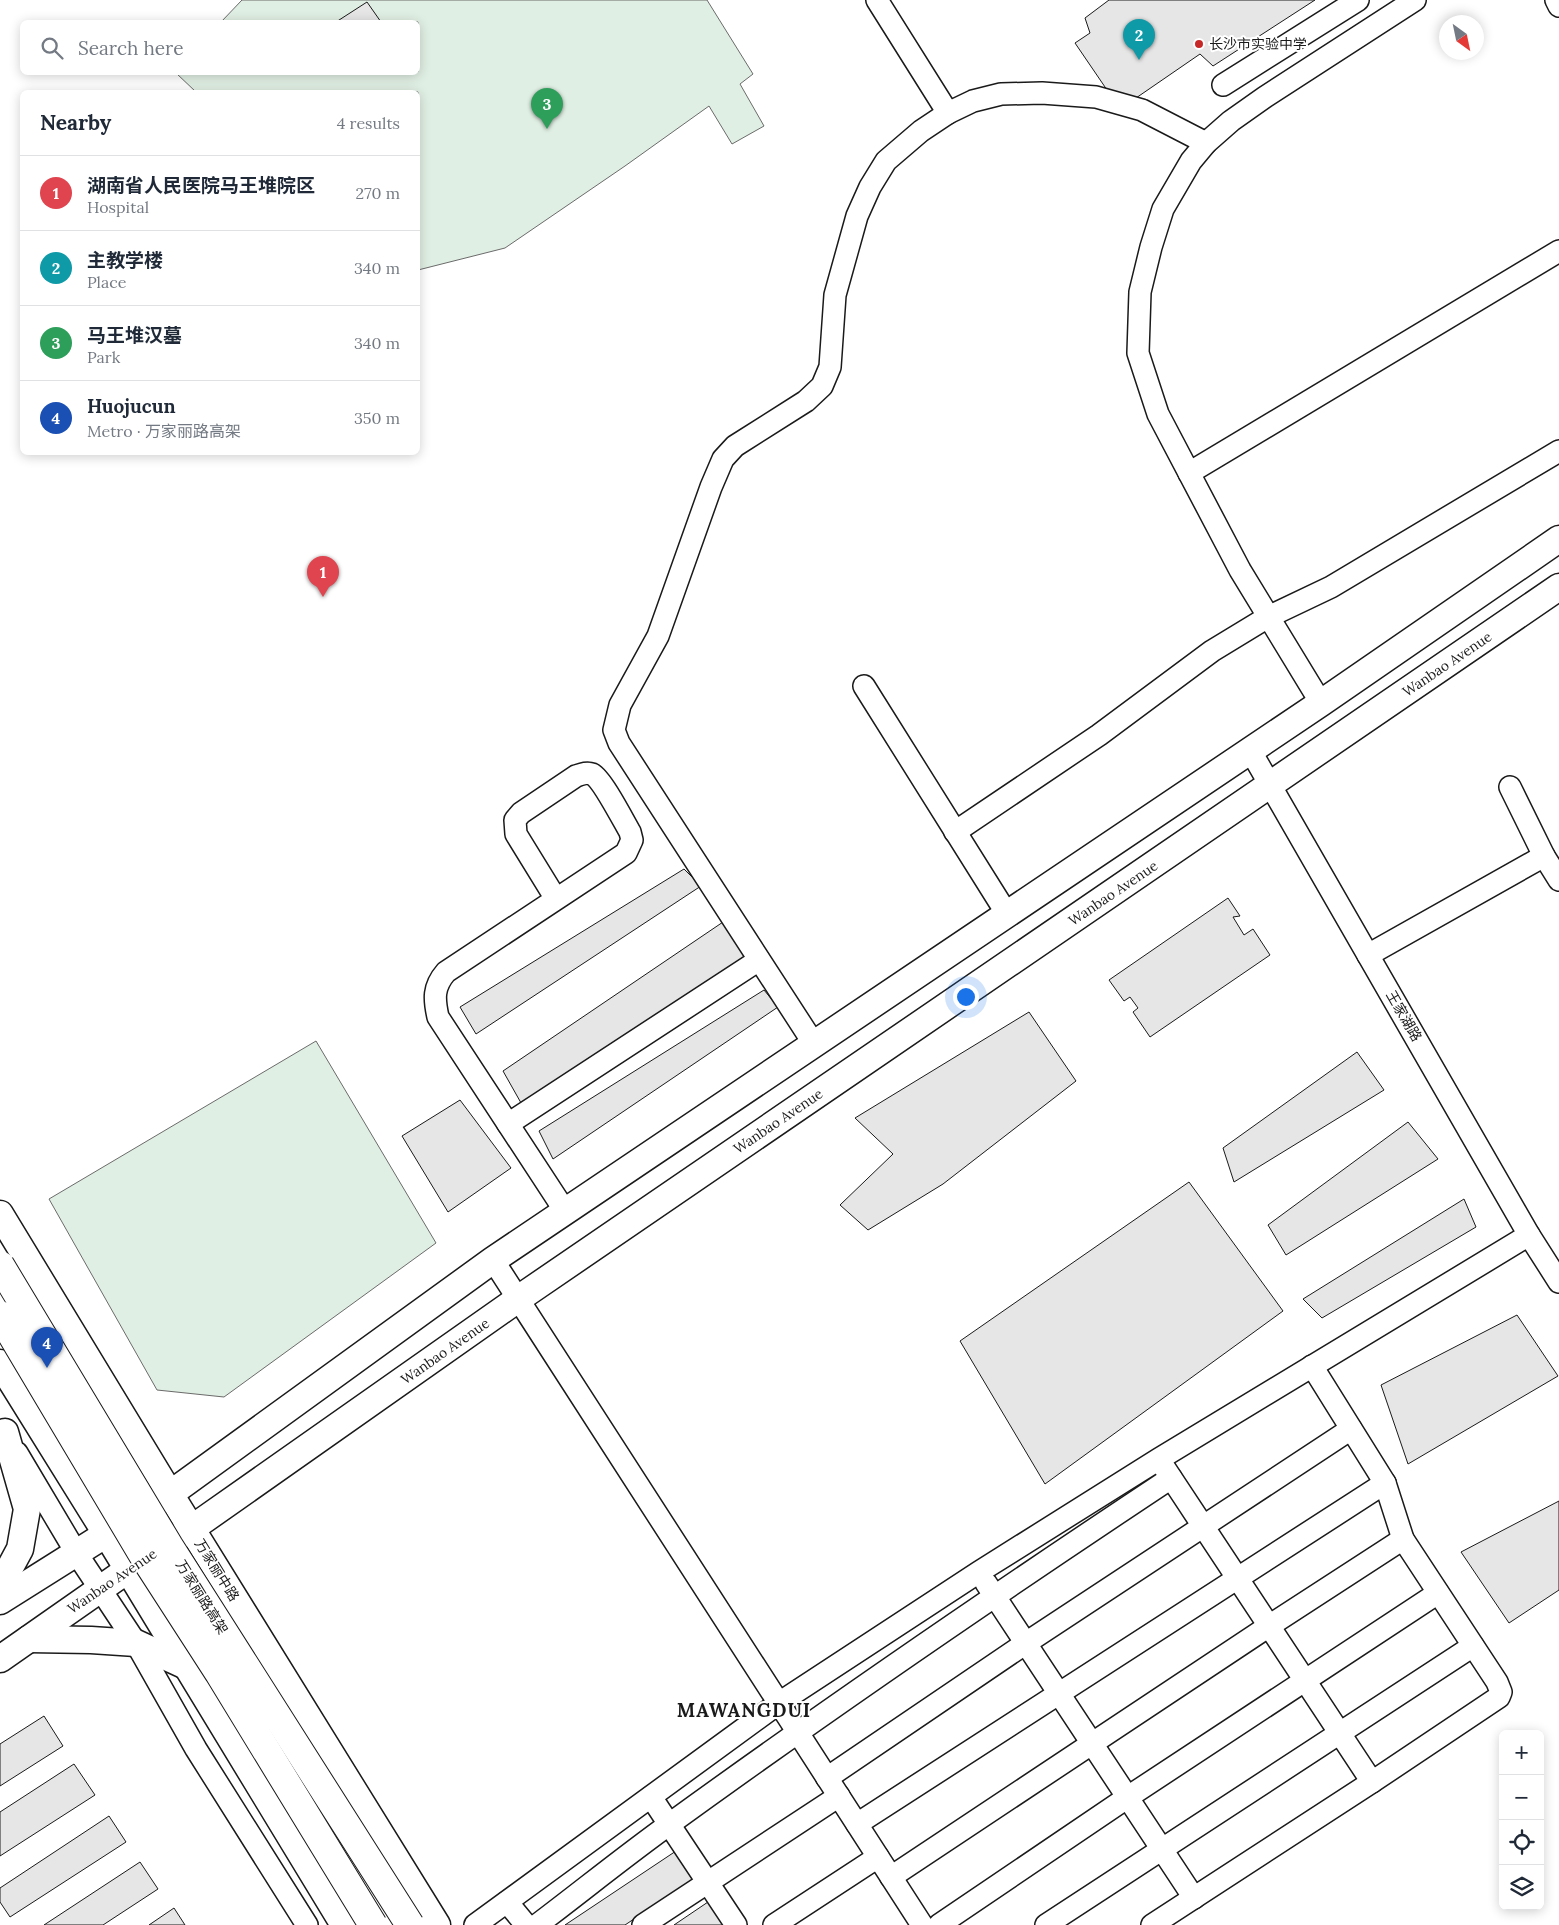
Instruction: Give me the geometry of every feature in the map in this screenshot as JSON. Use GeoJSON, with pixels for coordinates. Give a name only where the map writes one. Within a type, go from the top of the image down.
{"type":"FeatureCollection","features":[{"type":"Feature","properties":{"kind":"highway","name":"万家丽路高架"},"geometry":{"type":"LineString","coordinates":[[0,1265],[169,1546],[410,1925]]}},
{"type":"Feature","properties":{"kind":"highway","name":"万家丽路高架"},"geometry":{"type":"LineString","coordinates":[[0,1315],[127,1524],[146,1560],[219,1673],[373,1925]]}},
{"type":"Feature","properties":{"kind":"main road"},"geometry":{"type":"LineString","coordinates":[[0,1602],[170,1494],[493,1260],[1321,703],[1559,539]]}},
{"type":"Feature","properties":{"kind":"main road","name":"Wanbao Avenue"},"geometry":{"type":"LineString","coordinates":[[0,1659],[127,1570],[192,1528],[518,1299],[1559,587]]}},
{"type":"Feature","properties":{"kind":"main road","name":"万家丽中路"},"geometry":{"type":"LineString","coordinates":[[0,1214],[170,1494],[437,1925]]}},
{"type":"Feature","properties":{"kind":"main road"},"geometry":{"type":"LineString","coordinates":[[0,1363],[344,1925]]}},
{"type":"Feature","properties":{"kind":"main road"},"geometry":{"type":"LineString","coordinates":[[0,1586],[20,1549],[27,1509],[3,1429]]}},
{"type":"Feature","properties":{"kind":"main road"},"geometry":{"type":"LineString","coordinates":[[28,1639],[136,1643],[186,1666]]}},
{"type":"Feature","properties":{"kind":"street"},"geometry":{"type":"LineString","coordinates":[[877,0],[948,113]]}},
{"type":"Feature","properties":{"kind":"street"},"geometry":{"type":"LineString","coordinates":[[1223,85],[1358,0]]}},
{"type":"Feature","properties":{"kind":"street"},"geometry":{"type":"LineString","coordinates":[[1321,703],[1240,570],[1158,414],[1138,353],[1140,292],[1162,209],[1191,161],[1206,144],[1232,121],[1265,97],[1415,0]]}},
{"type":"Feature","properties":{"kind":"street"},"geometry":{"type":"LineString","coordinates":[[1556,0],[1559,6]]}},
{"type":"Feature","properties":{"kind":"street"},"geometry":{"type":"LineString","coordinates":[[814,1044],[619,744],[614,730],[620,705],[658,636],[690,551],[711,487],[723,460],[735,446],[806,401],[822,386],[830,367],[836,295],[857,216],[870,187],[886,161],[921,131],[948,113],[973,101],[1001,94],[1042,93],[1096,97],[1142,110],[1206,144]]}},
{"type":"Feature","properties":{"kind":"street"},"geometry":{"type":"LineString","coordinates":[[1189,473],[1559,250]]}},
{"type":"Feature","properties":{"kind":"street"},"geometry":{"type":"LineString","coordinates":[[955,832],[1099,735],[1212,651],[1268,617],[1331,587],[1559,451]]}},
{"type":"Feature","properties":{"kind":"street"},"geometry":{"type":"LineString","coordinates":[[864,686],[1007,914]]}},
{"type":"Feature","properties":{"kind":"street","name":"王家湖路"},"geometry":{"type":"LineString","coordinates":[[1250,750],[1529,1234],[1559,1282]]}},
{"type":"Feature","properties":{"kind":"street"},"geometry":{"type":"LineString","coordinates":[[556,899],[516,834],[516,820],[520,813],[568,782],[586,773],[593,774],[600,782],[630,832],[632,840],[626,853],[446,972],[439,980],[435,991],[434,1003],[438,1017],[565,1211]]}},
{"type":"Feature","properties":{"kind":"street"},"geometry":{"type":"LineString","coordinates":[[1510,787],[1544,856],[1559,880]]}},
{"type":"Feature","properties":{"kind":"street"},"geometry":{"type":"LineString","coordinates":[[1368,955],[1544,856]]}},
{"type":"Feature","properties":{"kind":"street"},"geometry":{"type":"LineString","coordinates":[[508,1124],[759,960]]}},
{"type":"Feature","properties":{"kind":"street"},"geometry":{"type":"LineString","coordinates":[[475,1925],[779,1703],[979,1572],[1529,1234]]}},
{"type":"Feature","properties":{"kind":"street"},"geometry":{"type":"LineString","coordinates":[[493,1260],[921,1925]]}},
{"type":"Feature","properties":{"kind":"street"},"geometry":{"type":"LineString","coordinates":[[1152,1925],[1500,1696],[1500,1688],[1403,1540],[1385,1484],[1312,1366]]}},
{"type":"Feature","properties":{"kind":"street"},"geometry":{"type":"LineString","coordinates":[[3,1429],[77,1554],[136,1643],[196,1749],[307,1925]]}},
{"type":"Feature","properties":{"kind":"street"},"geometry":{"type":"LineString","coordinates":[[644,1925],[708,1882],[1026,1643],[1351,1429]]}},
{"type":"Feature","properties":{"kind":"street"},"geometry":{"type":"LineString","coordinates":[[1159,1460],[1372,1782]]}},
{"type":"Feature","properties":{"kind":"street"},"geometry":{"type":"LineString","coordinates":[[538,1925],[669,1824],[798,1732],[994,1595],[1171,1478]]}},
{"type":"Feature","properties":{"kind":"street"},"geometry":{"type":"LineString","coordinates":[[857,1824],[1385,1484]]}},
{"type":"Feature","properties":{"kind":"street"},"geometry":{"type":"LineString","coordinates":[[891,1877],[1269,1626],[1403,1540]]}},
{"type":"Feature","properties":{"kind":"street"},"geometry":{"type":"LineString","coordinates":[[979,1572],[1194,1898]]}},
{"type":"Feature","properties":{"kind":"street"},"geometry":{"type":"LineString","coordinates":[[939,1925],[1128,1797],[1438,1593]]}},
{"type":"Feature","properties":{"kind":"street"},"geometry":{"type":"LineString","coordinates":[[1046,1925],[1473,1646]]}},
{"type":"Feature","properties":{"kind":"street"},"geometry":{"type":"LineString","coordinates":[[651,1796],[736,1925]]}},
{"type":"Feature","properties":{"kind":"street"},"geometry":{"type":"LineString","coordinates":[[774,1925],[878,1857]]}},
{"type":"Feature","properties":{"kind":"street"},"geometry":{"type":"LineString","coordinates":[[507,1902],[526,1925]]}},
{"type":"Feature","properties":{"kind":"green space"},"geometry":{"type":"Polygon","coordinates":[[[242,0],[707,0],[753,74],[740,84],[764,126],[732,144],[709,106],[505,248],[420,269],[420,90],[194,90],[178,75],[420,75],[420,20],[223,20],[242,0]]]}},
{"type":"Feature","properties":{"kind":"green space"},"geometry":{"type":"Polygon","coordinates":[[[316,1041],[436,1243],[224,1397],[157,1390],[49,1199],[316,1041]]]}},
{"type":"Feature","properties":{"kind":"building"},"geometry":{"type":"Polygon","coordinates":[[[1109,0],[1315,0],[1213,66],[1200,54],[1120,109],[1075,43],[1090,33],[1085,18],[1109,0]]]}},
{"type":"Feature","properties":{"kind":"building"},"geometry":{"type":"Polygon","coordinates":[[[367,2],[380,20],[339,20],[367,2]]]}},
{"type":"Feature","properties":{"kind":"building"},"geometry":{"type":"Polygon","coordinates":[[[684,869],[701,886],[476,1034],[460,1007],[684,869]]]}},
{"type":"Feature","properties":{"kind":"building"},"geometry":{"type":"Polygon","coordinates":[[[1228,898],[1240,916],[1233,917],[1244,935],[1253,929],[1270,955],[1150,1037],[1133,1012],[1138,1008],[1130,997],[1124,1001],[1109,980],[1228,898]]]}},
{"type":"Feature","properties":{"kind":"building"},"geometry":{"type":"Polygon","coordinates":[[[726,920],[751,953],[525,1110],[503,1071],[726,920]]]}},
{"type":"Feature","properties":{"kind":"building"},"geometry":{"type":"Polygon","coordinates":[[[764,990],[778,1007],[553,1159],[539,1131],[764,990]]]}},
{"type":"Feature","properties":{"kind":"building"},"geometry":{"type":"Polygon","coordinates":[[[1029,1012],[1076,1081],[943,1184],[868,1230],[840,1205],[893,1154],[855,1118],[1029,1012]]]}},
{"type":"Feature","properties":{"kind":"building"},"geometry":{"type":"Polygon","coordinates":[[[1357,1052],[1384,1090],[1234,1182],[1223,1148],[1357,1052]]]}},
{"type":"Feature","properties":{"kind":"building"},"geometry":{"type":"Polygon","coordinates":[[[460,1100],[511,1168],[448,1212],[402,1136],[460,1100]]]}},
{"type":"Feature","properties":{"kind":"building"},"geometry":{"type":"Polygon","coordinates":[[[1408,1122],[1438,1159],[1286,1255],[1268,1225],[1408,1122]]]}},
{"type":"Feature","properties":{"kind":"building"},"geometry":{"type":"Polygon","coordinates":[[[1189,1182],[1283,1311],[1045,1484],[960,1341],[1189,1182]]]}},
{"type":"Feature","properties":{"kind":"building"},"geometry":{"type":"Polygon","coordinates":[[[1464,1199],[1476,1227],[1322,1318],[1303,1299],[1464,1199]]]}},
{"type":"Feature","properties":{"kind":"building"},"geometry":{"type":"Polygon","coordinates":[[[1517,1315],[1558,1376],[1408,1464],[1381,1385],[1517,1315]]]}},
{"type":"Feature","properties":{"kind":"building"},"geometry":{"type":"Polygon","coordinates":[[[1559,1501],[1559,1590],[1509,1623],[1461,1552],[1559,1501]]]}},
{"type":"Feature","properties":{"kind":"building"},"geometry":{"type":"Polygon","coordinates":[[[44,1716],[63,1746],[0,1786],[0,1744],[44,1716]]]}},
{"type":"Feature","properties":{"kind":"building"},"geometry":{"type":"Polygon","coordinates":[[[74,1764],[95,1795],[0,1856],[0,1812],[74,1764]]]}},
{"type":"Feature","properties":{"kind":"building"},"geometry":{"type":"Polygon","coordinates":[[[109,1816],[126,1842],[10,1917],[0,1902],[0,1888],[109,1816]]]}},
{"type":"Feature","properties":{"kind":"building"},"geometry":{"type":"Polygon","coordinates":[[[676,1851],[695,1878],[625,1925],[565,1925],[676,1851]]]}},
{"type":"Feature","properties":{"kind":"building"},"geometry":{"type":"Polygon","coordinates":[[[140,1862],[158,1889],[103,1925],[44,1925],[140,1862]]]}},
{"type":"Feature","properties":{"kind":"building"},"geometry":{"type":"Polygon","coordinates":[[[708,1902],[724,1925],[674,1925],[708,1902]]]}},
{"type":"Feature","properties":{"kind":"building"},"geometry":{"type":"Polygon","coordinates":[[[174,1908],[185,1925],[149,1925],[174,1908]]]}},
{"type":"Feature","properties":{"kind":"place","name":"长沙市实验中学"},"geometry":{"type":"Point","coordinates":[1199,44]}},
{"type":"Feature","properties":{"kind":"place","name":"主教学楼"},"geometry":{"type":"Point","coordinates":[1139,60]}},
{"type":"Feature","properties":{"kind":"place","name":"马王堆汉墓"},"geometry":{"type":"Point","coordinates":[547,129]}},
{"type":"Feature","properties":{"kind":"place","name":"湖南省人民医院马王堆院区"},"geometry":{"type":"Point","coordinates":[323,597]}},
{"type":"Feature","properties":{"kind":"place","name":"Huojucun"},"geometry":{"type":"Point","coordinates":[47,1368]}},
{"type":"Feature","properties":{"kind":"district","name":"MAWANGDUI"},"geometry":{"type":"Point","coordinates":[744,1710]}}]}
